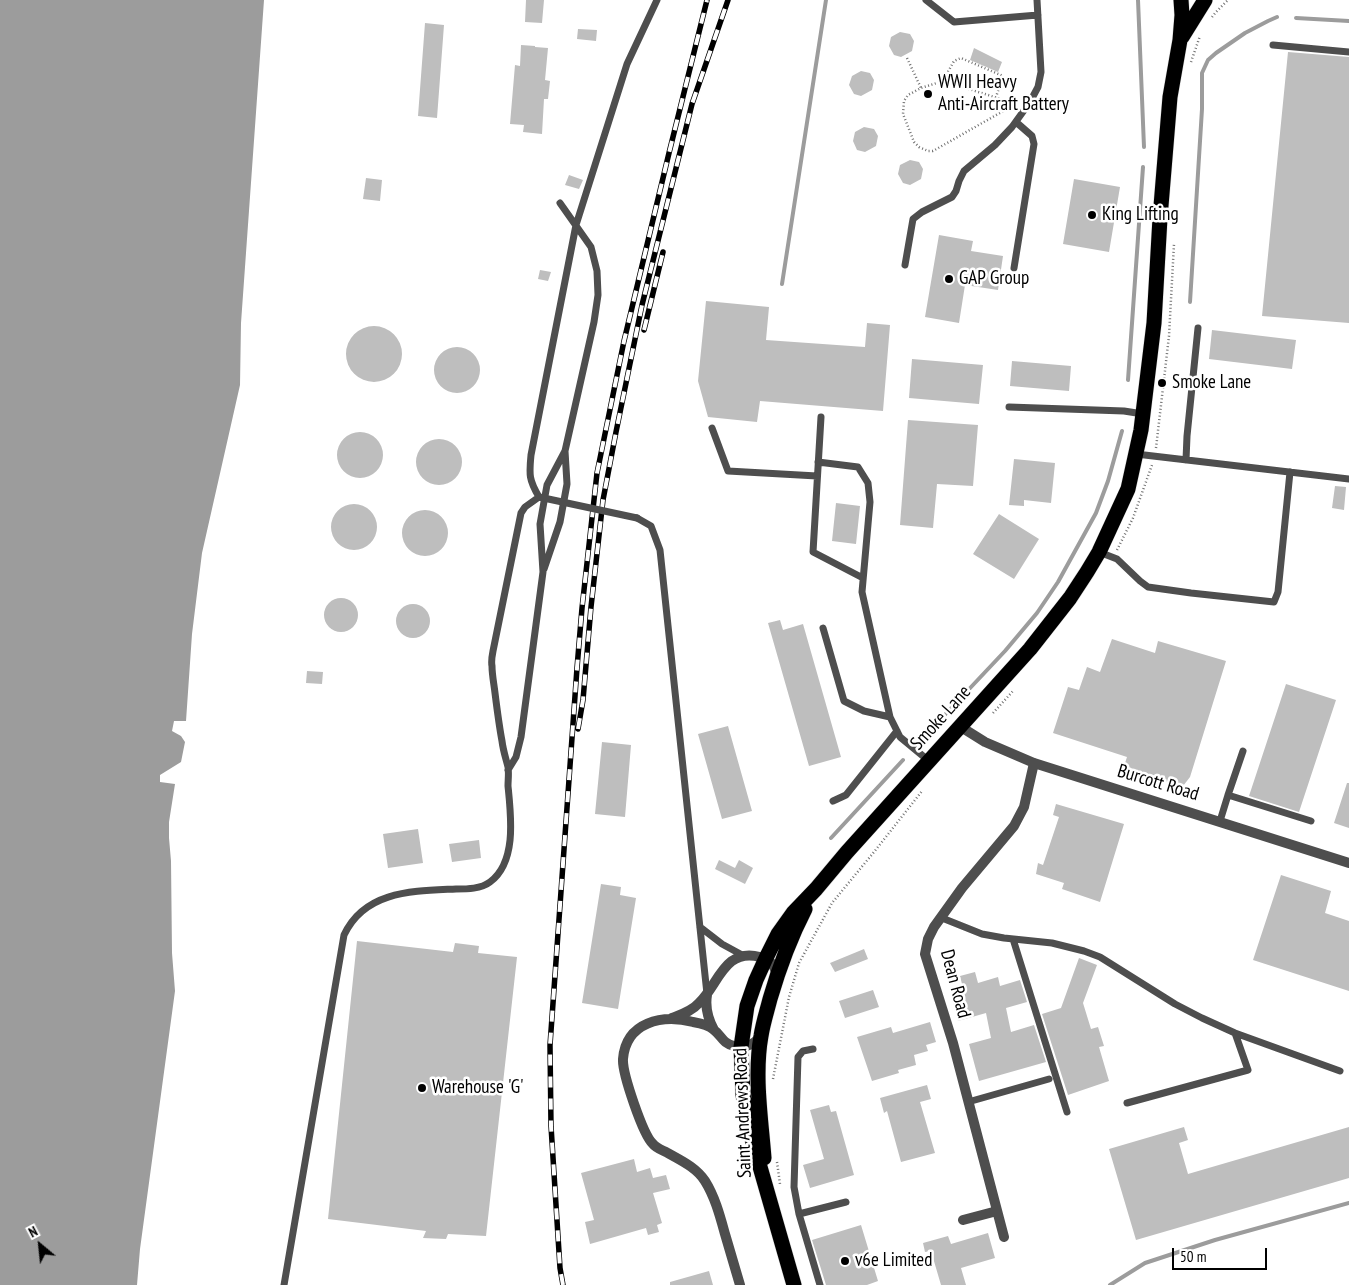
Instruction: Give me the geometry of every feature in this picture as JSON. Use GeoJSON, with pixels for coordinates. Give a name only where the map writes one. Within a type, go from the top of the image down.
{"type":"FeatureCollection","features":[{"type":"Feature","properties":{"kind":"highway","name":"Smoke Lane"},"geometry":{"type":"LineString","coordinates":[[816,889],[1036,642],[1106,554],[1128,489],[1141,430],[1154,324],[1170,97],[1180,40],[1181,0]]}},
{"type":"Feature","properties":{"kind":"highway","name":"Smoke Lane"},"geometry":{"type":"LineString","coordinates":[[1180,40],[1205,0]]}},
{"type":"Feature","properties":{"kind":"highway","name":"Saint Andrews Road"},"geometry":{"type":"LineString","coordinates":[[774,1188],[752,1139],[745,1110],[741,1047],[747,1006],[766,958],[784,925],[816,889]]}},
{"type":"Feature","properties":{"kind":"highway","name":"Saint Andrews Road"},"geometry":{"type":"LineString","coordinates":[[794,1285],[774,1188],[759,1080],[760,1036],[777,976],[798,922],[816,889]]}},
{"type":"Feature","properties":{"kind":"street","name":"Burcott Road"},"geometry":{"type":"LineString","coordinates":[[961,727],[984,742],[1034,763],[1349,863]]}},
{"type":"Feature","properties":{"kind":"street","name":"Dean Road"},"geometry":{"type":"LineString","coordinates":[[1004,1237],[953,1043],[925,954],[928,939],[934,927],[962,888],[1014,826],[1024,807],[1034,763]]}},
{"type":"Feature","properties":{"kind":"street"},"geometry":{"type":"LineString","coordinates":[[740,1285],[718,1210],[710,1190],[697,1171],[653,1145],[647,1137],[637,1111],[623,1060],[630,1036],[641,1027],[653,1021],[671,1018],[693,1009],[707,994],[724,968],[734,960],[754,955],[766,958],[773,965],[777,976]]}},
{"type":"Feature","properties":{"kind":"street"},"geometry":{"type":"LineString","coordinates":[[707,994],[706,1002],[709,1020],[714,1030],[726,1043],[732,1046],[747,1047],[760,1036]]}},
{"type":"Feature","properties":{"kind":"street"},"geometry":{"type":"LineString","coordinates":[[671,1018],[695,1022],[714,1030]]}},
{"type":"Feature","properties":{"kind":"street"},"geometry":{"type":"LineString","coordinates":[[963,1220],[997,1211]]}},
{"type":"Feature","properties":{"kind":"lane"},"geometry":{"type":"LineString","coordinates":[[657,0],[627,64],[576,225],[529,470],[531,484],[539,497],[637,518],[651,526],[660,550],[707,994]]}},
{"type":"Feature","properties":{"kind":"lane"},"geometry":{"type":"LineString","coordinates":[[926,0],[954,22],[1038,15]]}},
{"type":"Feature","properties":{"kind":"lane"},"geometry":{"type":"LineString","coordinates":[[905,265],[913,219],[922,212],[952,197],[964,171],[994,145],[1016,122],[1030,102],[1038,86],[1040,72],[1037,0]]}},
{"type":"Feature","properties":{"kind":"lane"},"geometry":{"type":"LineString","coordinates":[[1273,45],[1349,52]]}},
{"type":"Feature","properties":{"kind":"lane"},"geometry":{"type":"LineString","coordinates":[[1014,268],[1034,144],[1032,136],[1016,122]]}},
{"type":"Feature","properties":{"kind":"lane"},"geometry":{"type":"LineString","coordinates":[[508,770],[516,757],[521,737],[543,572],[540,524],[547,485],[565,451],[594,322],[598,294],[597,270],[591,247],[560,204]]}},
{"type":"Feature","properties":{"kind":"lane"},"geometry":{"type":"LineString","coordinates":[[1186,460],[1198,328]]}},
{"type":"Feature","properties":{"kind":"lane"},"geometry":{"type":"LineString","coordinates":[[1009,407],[1124,411],[1143,414]]}},
{"type":"Feature","properties":{"kind":"lane"},"geometry":{"type":"LineString","coordinates":[[821,417],[813,552],[863,578]]}},
{"type":"Feature","properties":{"kind":"lane"},"geometry":{"type":"LineString","coordinates":[[712,428],[728,471],[817,476]]}},
{"type":"Feature","properties":{"kind":"lane"},"geometry":{"type":"LineString","coordinates":[[543,572],[560,522],[564,503],[567,484],[565,451]]}},
{"type":"Feature","properties":{"kind":"lane"},"geometry":{"type":"LineString","coordinates":[[1136,454],[1349,479]]}},
{"type":"Feature","properties":{"kind":"lane"},"geometry":{"type":"LineString","coordinates":[[818,462],[858,467],[868,483],[870,502],[862,592],[890,718],[900,737],[930,761]]}},
{"type":"Feature","properties":{"kind":"lane"},"geometry":{"type":"LineString","coordinates":[[1106,554],[1117,559],[1148,586],[1191,593],[1274,602],[1278,592],[1290,472]]}},
{"type":"Feature","properties":{"kind":"lane"},"geometry":{"type":"LineString","coordinates":[[284,1285],[344,935],[349,925],[357,915],[373,904],[391,896],[409,891],[476,888],[489,883],[500,871],[507,857],[511,837],[511,812],[508,770],[502,743],[492,666],[493,651],[521,512],[539,497]]}},
{"type":"Feature","properties":{"kind":"lane"},"geometry":{"type":"LineString","coordinates":[[823,628],[844,701],[864,711],[890,718]]}},
{"type":"Feature","properties":{"kind":"lane"},"geometry":{"type":"LineString","coordinates":[[834,801],[846,795],[897,731]]}},
{"type":"Feature","properties":{"kind":"lane"},"geometry":{"type":"LineString","coordinates":[[1220,821],[1243,751]]}},
{"type":"Feature","properties":{"kind":"lane"},"geometry":{"type":"LineString","coordinates":[[1228,795],[1311,821]]}},
{"type":"Feature","properties":{"kind":"lane"},"geometry":{"type":"LineString","coordinates":[[942,918],[982,934],[1052,943],[1100,957],[1175,1004],[1202,1018],[1235,1033],[1340,1071]]}},
{"type":"Feature","properties":{"kind":"lane"},"geometry":{"type":"LineString","coordinates":[[700,927],[722,944],[744,956]]}},
{"type":"Feature","properties":{"kind":"lane"},"geometry":{"type":"LineString","coordinates":[[1014,939],[1068,1112]]}},
{"type":"Feature","properties":{"kind":"lane"},"geometry":{"type":"LineString","coordinates":[[1127,1103],[1248,1070],[1235,1033]]}},
{"type":"Feature","properties":{"kind":"lane"},"geometry":{"type":"LineString","coordinates":[[813,1049],[803,1051],[798,1058],[794,1187],[799,1214],[820,1285]]}},
{"type":"Feature","properties":{"kind":"lane"},"geometry":{"type":"LineString","coordinates":[[968,1102],[1049,1079]]}},
{"type":"Feature","properties":{"kind":"lane"},"geometry":{"type":"LineString","coordinates":[[799,1214],[846,1202]]}},
{"type":"Feature","properties":{"kind":"path"},"geometry":{"type":"LineString","coordinates":[[1210,20],[1228,0]]}},
{"type":"Feature","properties":{"kind":"path"},"geometry":{"type":"LineString","coordinates":[[1191,63],[1200,35]]}},
{"type":"Feature","properties":{"kind":"path"},"geometry":{"type":"LineString","coordinates":[[907,58],[921,88]]}},
{"type":"Feature","properties":{"kind":"path"},"geometry":{"type":"LineString","coordinates":[[943,81],[954,61],[961,58],[1002,76],[996,97]]}},
{"type":"Feature","properties":{"kind":"path"},"geometry":{"type":"LineString","coordinates":[[943,81],[1018,104],[933,151],[928,151],[914,142],[903,114],[904,101],[908,95],[921,88],[943,81]]}},
{"type":"Feature","properties":{"kind":"path"},"geometry":{"type":"LineString","coordinates":[[1106,554],[1133,518],[1156,456],[1169,336],[1174,239]]}},
{"type":"Feature","properties":{"kind":"path"},"geometry":{"type":"LineString","coordinates":[[989,717],[1013,690]]}},
{"type":"Feature","properties":{"kind":"path"},"geometry":{"type":"LineString","coordinates":[[772,1083],[789,997],[800,963],[832,903],[926,786]]}},
{"type":"Feature","properties":{"kind":"path"},"geometry":{"type":"LineString","coordinates":[[774,1188],[776,1156]]}},
{"type":"Feature","properties":{"kind":"shaded area"},"geometry":{"type":"Polygon","coordinates":[[[0,0],[264,0],[241,323],[240,385],[202,553],[192,634],[186,721],[174,721],[172,731],[181,736],[185,742],[181,762],[160,775],[160,782],[175,784],[169,822],[169,838],[172,953],[175,991],[140,1249],[137,1285],[0,1285],[0,0]]]}},
{"type":"Feature","properties":{"kind":"building"},"geometry":{"type":"Polygon","coordinates":[[[526,0],[544,0],[542,23],[525,22],[526,0]]]}},
{"type":"Feature","properties":{"kind":"building"},"geometry":{"type":"Polygon","coordinates":[[[425,23],[444,25],[437,118],[418,116],[425,23]]]}},
{"type":"Feature","properties":{"kind":"building"},"geometry":{"type":"Polygon","coordinates":[[[578,29],[597,30],[596,41],[577,39],[578,29]]]}},
{"type":"Feature","properties":{"kind":"building"},"geometry":{"type":"Polygon","coordinates":[[[900,32],[910,34],[914,41],[912,51],[901,57],[894,55],[889,46],[891,37],[900,32]]]}},
{"type":"Feature","properties":{"kind":"building"},"geometry":{"type":"Polygon","coordinates":[[[521,45],[548,48],[545,80],[550,81],[548,99],[544,99],[542,134],[523,132],[524,125],[510,124],[515,65],[520,66],[521,45]]]}},
{"type":"Feature","properties":{"kind":"building"},"geometry":{"type":"Polygon","coordinates":[[[974,48],[1002,62],[998,72],[970,60],[974,48]]]}},
{"type":"Feature","properties":{"kind":"building"},"geometry":{"type":"Polygon","coordinates":[[[1288,52],[1349,57],[1349,323],[1262,316],[1288,52]]]}},
{"type":"Feature","properties":{"kind":"building"},"geometry":{"type":"Polygon","coordinates":[[[861,71],[870,73],[874,80],[872,90],[861,96],[854,94],[849,85],[852,76],[861,71]]]}},
{"type":"Feature","properties":{"kind":"building"},"geometry":{"type":"Polygon","coordinates":[[[864,127],[874,129],[878,136],[876,146],[865,152],[857,150],[853,141],[855,132],[864,127]]]}},
{"type":"Feature","properties":{"kind":"building"},"geometry":{"type":"Polygon","coordinates":[[[910,160],[919,162],[923,169],[921,179],[910,185],[903,183],[898,174],[900,165],[910,160]]]}},
{"type":"Feature","properties":{"kind":"building"},"geometry":{"type":"Polygon","coordinates":[[[569,175],[583,180],[579,189],[565,185],[569,175]]]}},
{"type":"Feature","properties":{"kind":"building"},"geometry":{"type":"Polygon","coordinates":[[[366,178],[382,180],[380,201],[363,199],[366,178]]]}},
{"type":"Feature","properties":{"kind":"building","name":"King Lifting"},"geometry":{"type":"Polygon","coordinates":[[[1074,179],[1120,187],[1109,252],[1063,244],[1074,179]]]}},
{"type":"Feature","properties":{"kind":"building","name":"GAP Group"},"geometry":{"type":"Polygon","coordinates":[[[939,235],[973,241],[971,251],[1003,256],[998,290],[965,285],[959,323],[925,317],[939,235]]]}},
{"type":"Feature","properties":{"kind":"building"},"geometry":{"type":"Polygon","coordinates":[[[540,270],[551,272],[548,281],[538,279],[540,270]]]}},
{"type":"Feature","properties":{"kind":"building"},"geometry":{"type":"Polygon","coordinates":[[[706,301],[769,307],[766,340],[865,347],[867,323],[890,325],[883,411],[760,401],[757,422],[708,417],[698,381],[706,301]]]}},
{"type":"Feature","properties":{"kind":"building"},"geometry":{"type":"Polygon","coordinates":[[[374,326],[385,328],[394,334],[400,343],[402,354],[400,365],[394,374],[385,380],[374,382],[363,380],[354,374],[348,365],[346,354],[348,343],[354,334],[363,328],[374,326]]]}},
{"type":"Feature","properties":{"kind":"building"},"geometry":{"type":"Polygon","coordinates":[[[1212,330],[1296,340],[1292,369],[1209,359],[1212,330]]]}},
{"type":"Feature","properties":{"kind":"building"},"geometry":{"type":"Polygon","coordinates":[[[453,347],[461,347],[470,351],[476,357],[480,370],[476,383],[470,389],[461,393],[453,393],[444,389],[438,383],[434,374],[434,366],[438,357],[444,351],[453,347]]]}},
{"type":"Feature","properties":{"kind":"building"},"geometry":{"type":"Polygon","coordinates":[[[912,359],[983,365],[979,404],[909,398],[912,359]]]}},
{"type":"Feature","properties":{"kind":"building"},"geometry":{"type":"Polygon","coordinates":[[[1012,361],[1071,366],[1069,391],[1010,386],[1012,361]]]}},
{"type":"Feature","properties":{"kind":"building"},"geometry":{"type":"Polygon","coordinates":[[[908,420],[978,425],[973,486],[937,484],[933,528],[900,525],[908,420]]]}},
{"type":"Feature","properties":{"kind":"building"},"geometry":{"type":"Polygon","coordinates":[[[356,432],[364,432],[373,436],[379,442],[383,455],[379,468],[373,474],[364,478],[356,478],[347,474],[341,468],[337,459],[337,451],[341,442],[347,436],[356,432]]]}},
{"type":"Feature","properties":{"kind":"building"},"geometry":{"type":"Polygon","coordinates":[[[435,439],[443,439],[452,443],[458,449],[462,462],[458,475],[452,481],[443,485],[435,485],[426,481],[420,475],[416,466],[416,458],[420,449],[426,443],[435,439]]]}},
{"type":"Feature","properties":{"kind":"building"},"geometry":{"type":"Polygon","coordinates":[[[1014,459],[1055,463],[1051,503],[1024,500],[1024,506],[1009,505],[1014,459]]]}},
{"type":"Feature","properties":{"kind":"building"},"geometry":{"type":"Polygon","coordinates":[[[1335,486],[1346,487],[1344,510],[1332,508],[1335,486]]]}},
{"type":"Feature","properties":{"kind":"building"},"geometry":{"type":"Polygon","coordinates":[[[836,503],[860,506],[856,544],[832,541],[836,503]]]}},
{"type":"Feature","properties":{"kind":"building"},"geometry":{"type":"Polygon","coordinates":[[[350,504],[358,504],[367,508],[373,514],[377,527],[373,540],[367,546],[358,550],[350,550],[341,546],[335,540],[331,531],[331,523],[335,514],[341,508],[350,504]]]}},
{"type":"Feature","properties":{"kind":"building"},"geometry":{"type":"Polygon","coordinates":[[[421,510],[429,510],[438,514],[444,520],[448,533],[444,546],[438,552],[429,556],[421,556],[412,552],[406,546],[402,537],[402,529],[406,520],[412,514],[421,510]]]}},
{"type":"Feature","properties":{"kind":"building"},"geometry":{"type":"Polygon","coordinates":[[[999,514],[1039,539],[1014,579],[973,554],[999,514]]]}},
{"type":"Feature","properties":{"kind":"building"},"geometry":{"type":"Polygon","coordinates":[[[341,598],[353,603],[358,615],[353,627],[341,632],[329,627],[324,615],[329,603],[341,598]]]}},
{"type":"Feature","properties":{"kind":"building"},"geometry":{"type":"Polygon","coordinates":[[[413,604],[425,609],[430,621],[425,633],[413,638],[401,633],[396,621],[401,609],[413,604]]]}},
{"type":"Feature","properties":{"kind":"building"},"geometry":{"type":"Polygon","coordinates":[[[780,620],[783,630],[803,624],[841,757],[809,766],[768,623],[780,620]]]}},
{"type":"Feature","properties":{"kind":"building"},"geometry":{"type":"Polygon","coordinates":[[[1112,639],[1155,653],[1158,641],[1226,661],[1190,777],[1183,786],[1123,769],[1127,757],[1053,733],[1068,687],[1079,690],[1087,667],[1100,672],[1112,639]]]}},
{"type":"Feature","properties":{"kind":"building"},"geometry":{"type":"Polygon","coordinates":[[[307,671],[323,672],[322,684],[306,683],[307,671]]]}},
{"type":"Feature","properties":{"kind":"building"},"geometry":{"type":"Polygon","coordinates":[[[1286,684],[1336,700],[1299,812],[1249,796],[1286,684]]]}},
{"type":"Feature","properties":{"kind":"building"},"geometry":{"type":"Polygon","coordinates":[[[728,726],[752,811],[722,819],[698,734],[728,726]]]}},
{"type":"Feature","properties":{"kind":"building"},"geometry":{"type":"Polygon","coordinates":[[[602,742],[631,745],[625,817],[595,814],[602,742]]]}},
{"type":"Feature","properties":{"kind":"building"},"geometry":{"type":"Polygon","coordinates":[[[1347,783],[1349,783],[1349,828],[1334,823],[1347,783]]]}},
{"type":"Feature","properties":{"kind":"building"},"geometry":{"type":"Polygon","coordinates":[[[1056,804],[1124,824],[1100,902],[1062,889],[1064,883],[1036,874],[1038,863],[1043,865],[1059,817],[1053,815],[1056,804]]]}},
{"type":"Feature","properties":{"kind":"building"},"geometry":{"type":"Polygon","coordinates":[[[418,829],[423,863],[388,868],[383,834],[418,829]]]}},
{"type":"Feature","properties":{"kind":"building"},"geometry":{"type":"Polygon","coordinates":[[[479,840],[481,858],[452,862],[449,844],[479,840]]]}},
{"type":"Feature","properties":{"kind":"building"},"geometry":{"type":"Polygon","coordinates":[[[719,860],[735,868],[739,860],[753,868],[745,884],[715,869],[719,860]]]}},
{"type":"Feature","properties":{"kind":"building"},"geometry":{"type":"Polygon","coordinates":[[[1281,875],[1331,891],[1325,913],[1349,921],[1349,991],[1253,960],[1281,875]]]}},
{"type":"Feature","properties":{"kind":"building"},"geometry":{"type":"Polygon","coordinates":[[[601,884],[621,887],[620,895],[636,898],[618,1009],[582,1003],[601,884]]]}},
{"type":"Feature","properties":{"kind":"building","name":"Warehouse 'G'"},"geometry":{"type":"Polygon","coordinates":[[[357,941],[453,952],[455,943],[479,946],[478,953],[517,957],[486,1236],[448,1234],[446,1239],[423,1238],[426,1231],[328,1219],[357,941]]]}},
{"type":"Feature","properties":{"kind":"building"},"geometry":{"type":"Polygon","coordinates":[[[864,949],[868,959],[835,972],[830,963],[864,949]]]}},
{"type":"Feature","properties":{"kind":"building"},"geometry":{"type":"Polygon","coordinates":[[[1079,958],[1097,965],[1083,1003],[1091,1029],[1098,1027],[1104,1046],[1099,1047],[1109,1081],[1068,1095],[1042,1014],[1061,1008],[1079,958]]]}},
{"type":"Feature","properties":{"kind":"building"},"geometry":{"type":"Polygon","coordinates":[[[975,972],[978,983],[998,977],[1000,986],[1020,980],[1027,1002],[1006,1008],[1011,1032],[1034,1025],[1046,1062],[979,1081],[969,1044],[991,1038],[986,1013],[958,1021],[952,999],[965,996],[960,976],[975,972]]]}},
{"type":"Feature","properties":{"kind":"building"},"geometry":{"type":"Polygon","coordinates":[[[873,990],[879,1007],[845,1018],[839,1001],[873,990]]]}},
{"type":"Feature","properties":{"kind":"building"},"geometry":{"type":"Polygon","coordinates":[[[930,1022],[936,1042],[926,1045],[928,1051],[914,1055],[916,1065],[898,1070],[899,1073],[872,1081],[857,1037],[891,1027],[893,1033],[930,1022]]]}},
{"type":"Feature","properties":{"kind":"building"},"geometry":{"type":"Polygon","coordinates":[[[927,1085],[931,1099],[920,1102],[935,1153],[901,1162],[887,1111],[884,1113],[880,1098],[927,1085]]]}},
{"type":"Feature","properties":{"kind":"building"},"geometry":{"type":"Polygon","coordinates":[[[829,1105],[831,1112],[836,1111],[854,1175],[810,1188],[803,1165],[824,1159],[810,1110],[829,1105]]]}},
{"type":"Feature","properties":{"kind":"building"},"geometry":{"type":"Polygon","coordinates":[[[1184,1127],[1188,1140],[1179,1143],[1188,1174],[1349,1127],[1349,1178],[1136,1240],[1109,1149],[1184,1127]]]}},
{"type":"Feature","properties":{"kind":"building"},"geometry":{"type":"Polygon","coordinates":[[[634,1159],[637,1172],[650,1168],[653,1178],[666,1175],[670,1189],[653,1193],[662,1223],[657,1225],[659,1232],[648,1235],[646,1228],[590,1244],[585,1222],[594,1220],[581,1173],[634,1159]]]}},
{"type":"Feature","properties":{"kind":"building","name":"v6e Limited"},"geometry":{"type":"Polygon","coordinates":[[[861,1225],[878,1281],[867,1285],[826,1285],[812,1240],[861,1225]]]}},
{"type":"Feature","properties":{"kind":"building"},"geometry":{"type":"Polygon","coordinates":[[[988,1233],[995,1258],[961,1268],[966,1285],[941,1285],[931,1251],[925,1252],[923,1243],[948,1236],[951,1244],[988,1233]]]}},
{"type":"Feature","properties":{"kind":"building"},"geometry":{"type":"Polygon","coordinates":[[[709,1271],[713,1285],[670,1285],[670,1282],[709,1271]]]}},
{"type":"Feature","properties":{"kind":"waterway"},"geometry":{"type":"LineString","coordinates":[[782,284],[826,0]]}},
{"type":"Feature","properties":{"kind":"waterway"},"geometry":{"type":"LineString","coordinates":[[1138,0],[1144,147]]}},
{"type":"Feature","properties":{"kind":"waterway"},"geometry":{"type":"LineString","coordinates":[[1190,302],[1202,109],[1202,73],[1208,60],[1216,53],[1245,33],[1277,17]]}},
{"type":"Feature","properties":{"kind":"waterway"},"geometry":{"type":"LineString","coordinates":[[1296,18],[1349,21]]}},
{"type":"Feature","properties":{"kind":"waterway"},"geometry":{"type":"LineString","coordinates":[[1128,380],[1143,167]]}},
{"type":"Feature","properties":{"kind":"waterway"},"geometry":{"type":"LineString","coordinates":[[923,738],[1005,651],[1037,613],[1058,582],[1096,513],[1108,481],[1122,431]]}},
{"type":"Feature","properties":{"kind":"waterway"},"geometry":{"type":"LineString","coordinates":[[831,838],[903,760]]}},
{"type":"Feature","properties":{"kind":"waterway"},"geometry":{"type":"LineString","coordinates":[[1110,1285],[1145,1263],[1215,1240],[1349,1203]]}},
{"type":"Feature","properties":{"kind":"railway"},"geometry":{"type":"LineString","coordinates":[[563,1285],[560,1268],[551,1126],[550,1045],[577,668],[597,473],[624,341],[707,0]]}},
{"type":"Feature","properties":{"kind":"railway"},"geometry":{"type":"LineString","coordinates":[[578,729],[583,700],[603,500],[642,305],[692,104],[728,0]]}},
{"type":"Feature","properties":{"kind":"railway"},"geometry":{"type":"LineString","coordinates":[[644,330],[663,252]]}},
{"type":"Feature","properties":{"kind":"place","name":"WWII Heavy Anti-Aircraft Battery"},"geometry":{"type":"Point","coordinates":[928,94]}},
{"type":"Feature","properties":{"kind":"place","name":"King Lifting"},"geometry":{"type":"Point","coordinates":[1092,215]}},
{"type":"Feature","properties":{"kind":"place","name":"GAP Group"},"geometry":{"type":"Point","coordinates":[949,279]}},
{"type":"Feature","properties":{"kind":"place","name":"Smoke Lane"},"geometry":{"type":"Point","coordinates":[1162,383]}},
{"type":"Feature","properties":{"kind":"place","name":"Warehouse 'G'"},"geometry":{"type":"Point","coordinates":[422,1088]}},
{"type":"Feature","properties":{"kind":"place","name":"v6e Limited"},"geometry":{"type":"Point","coordinates":[845,1261]}}]}
